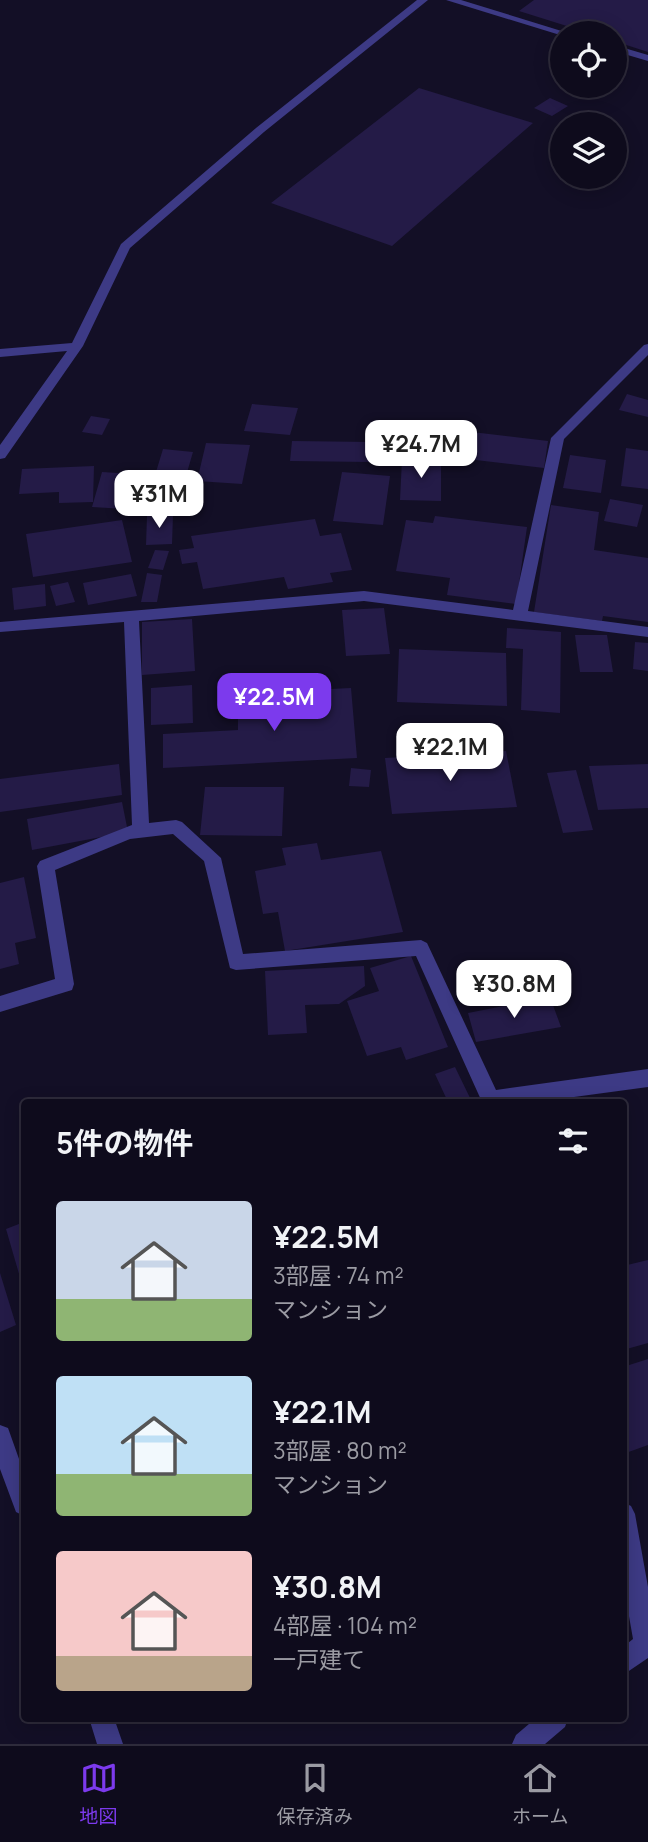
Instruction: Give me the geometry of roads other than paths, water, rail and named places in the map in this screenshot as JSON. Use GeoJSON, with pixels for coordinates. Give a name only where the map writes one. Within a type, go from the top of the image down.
{"type":"FeatureCollection","features":[{"type":"Feature","properties":{"kind":"street"},"geometry":{"type":"LineString","coordinates":[[0,455],[77,346],[125,246],[260,130],[423,0]]}},
{"type":"Feature","properties":{"kind":"street"},"geometry":{"type":"LineString","coordinates":[[451,0],[550,29]]}},
{"type":"Feature","properties":{"kind":"street"},"geometry":{"type":"LineString","coordinates":[[627,52],[648,58]]}},
{"type":"Feature","properties":{"kind":"street"},"geometry":{"type":"LineString","coordinates":[[0,353],[77,346]]}},
{"type":"Feature","properties":{"kind":"street"},"geometry":{"type":"LineString","coordinates":[[519,616],[558,438],[648,348]]}},
{"type":"Feature","properties":{"kind":"street"},"geometry":{"type":"LineString","coordinates":[[0,627],[364,596],[648,632]]}},
{"type":"Feature","properties":{"kind":"street"},"geometry":{"type":"LineString","coordinates":[[131,615],[141,830]]}},
{"type":"Feature","properties":{"kind":"street"},"geometry":{"type":"LineString","coordinates":[[0,1004],[65,984],[46,866],[128,832],[176,827],[212,858],[236,962],[421,948],[491,1099]]}},
{"type":"Feature","properties":{"kind":"street"},"geometry":{"type":"LineString","coordinates":[[506,1099],[648,1078]]}},
{"type":"Feature","properties":{"kind":"street"},"geometry":{"type":"LineString","coordinates":[[0,1436],[21,1496]]}},
{"type":"Feature","properties":{"kind":"street"},"geometry":{"type":"LineString","coordinates":[[627,1537],[646,1644],[627,1660]]}},
{"type":"Feature","properties":{"kind":"street"},"geometry":{"type":"LineString","coordinates":[[102,1722],[110,1744]]}},
{"type":"Feature","properties":{"kind":"street"},"geometry":{"type":"LineString","coordinates":[[525,1744],[551,1722]]}}]}
